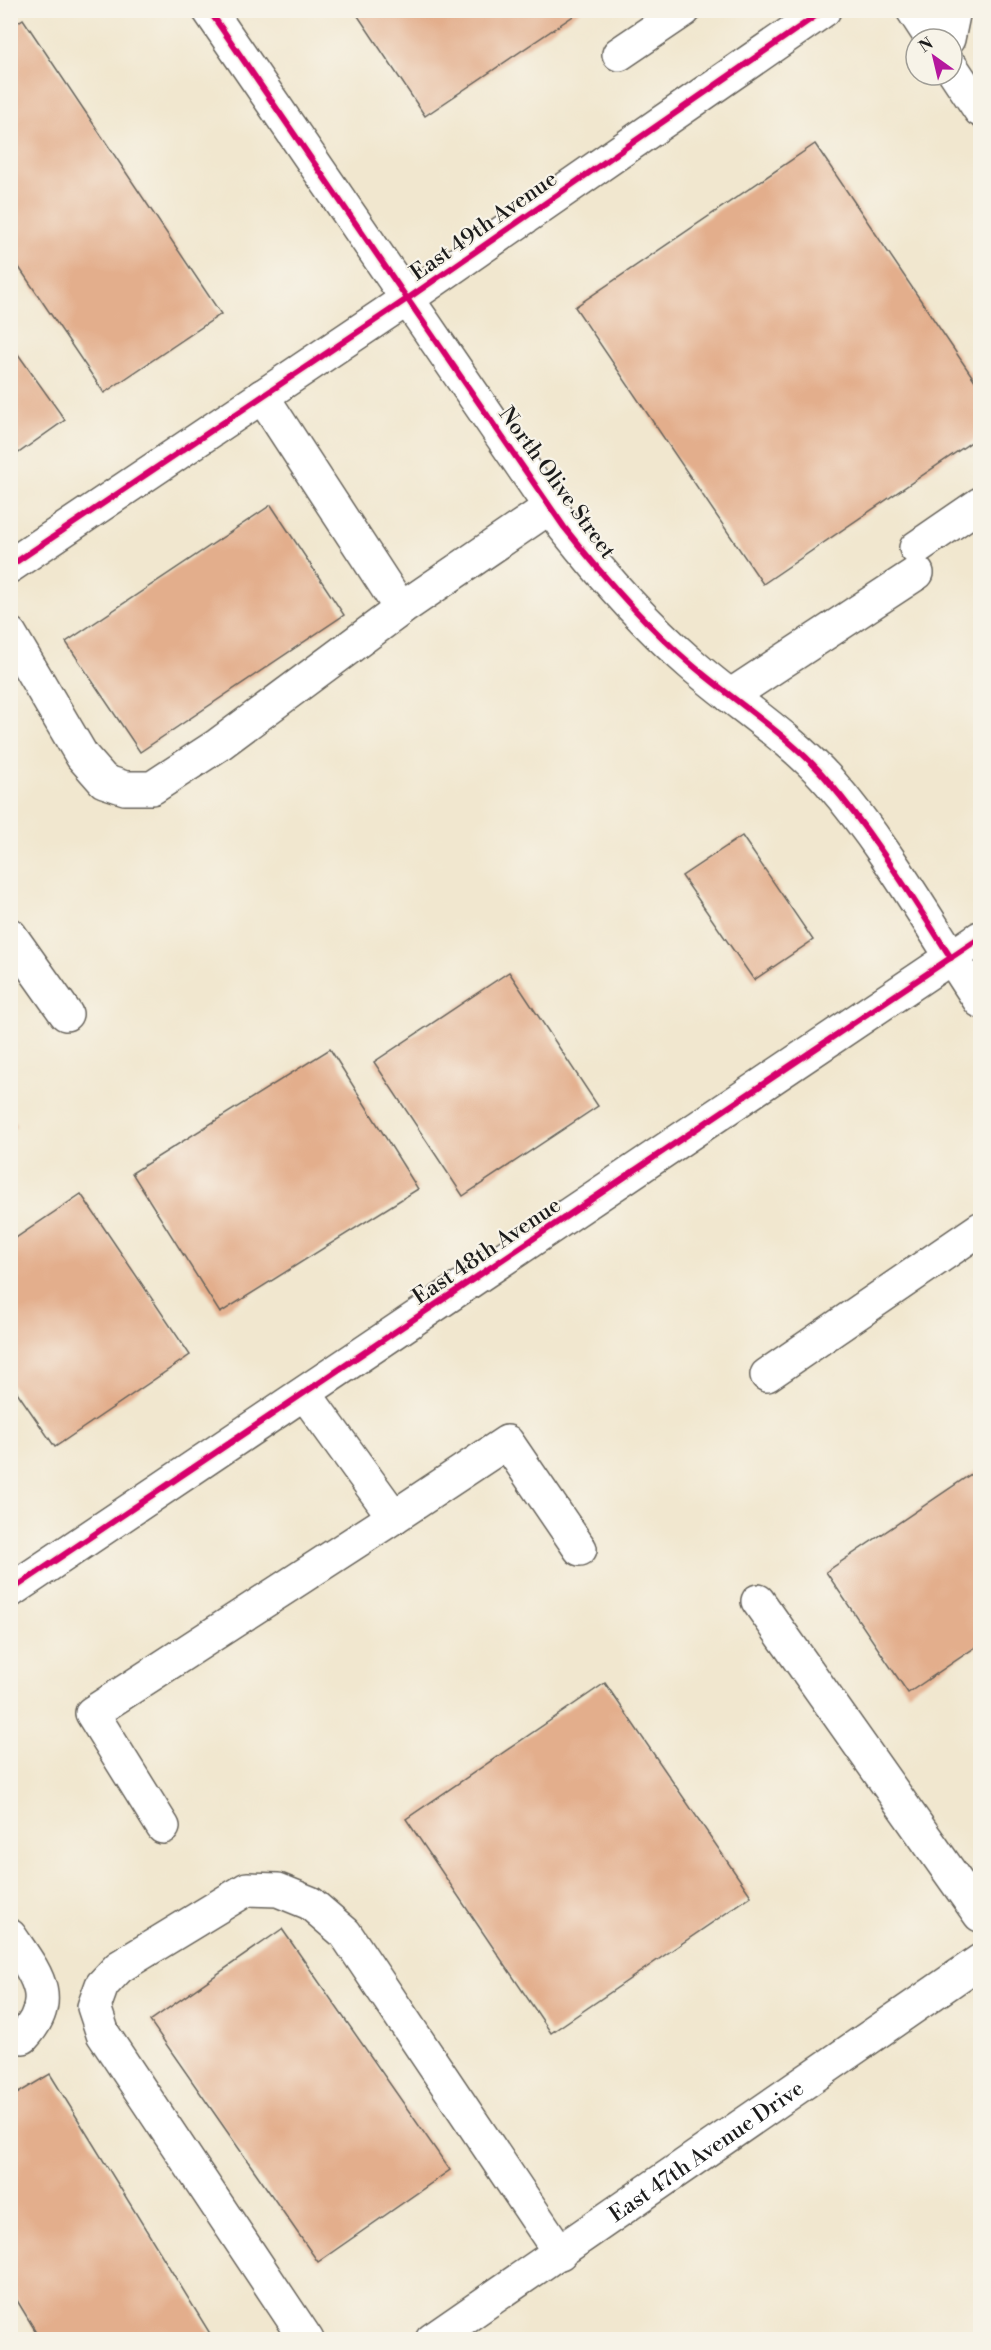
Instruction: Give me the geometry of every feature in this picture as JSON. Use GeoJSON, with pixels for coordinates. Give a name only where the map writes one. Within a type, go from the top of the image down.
{"type":"FeatureCollection","features":[{"type":"Feature","properties":{"kind":"street","name":"North Olive Street"},"geometry":{"type":"LineString","coordinates":[[209,10],[550,507],[599,572],[689,662],[796,750],[828,781],[889,862],[981,1001]]}},
{"type":"Feature","properties":{"kind":"street"},"geometry":{"type":"LineString","coordinates":[[620,54],[684,10]]}},
{"type":"Feature","properties":{"kind":"street","name":"East 49th Avenue"},"geometry":{"type":"LineString","coordinates":[[10,566],[407,299],[824,10]]}},
{"type":"Feature","properties":{"kind":"street"},"geometry":{"type":"LineString","coordinates":[[914,10],[925,27]]}},
{"type":"Feature","properties":{"kind":"street"},"geometry":{"type":"LineString","coordinates":[[950,27],[954,10]]}},
{"type":"Feature","properties":{"kind":"street"},"geometry":{"type":"LineString","coordinates":[[262,396],[401,609]]}},
{"type":"Feature","properties":{"kind":"street"},"geometry":{"type":"LineString","coordinates":[[730,696],[916,560],[981,504]]}},
{"type":"Feature","properties":{"kind":"street"},"geometry":{"type":"LineString","coordinates":[[10,634],[82,756],[104,781],[125,788],[152,788],[218,745],[401,609],[550,507]]}},
{"type":"Feature","properties":{"kind":"street"},"geometry":{"type":"LineString","coordinates":[[10,935],[66,1014]]}},
{"type":"Feature","properties":{"kind":"street","name":"East 48th Avenue"},"geometry":{"type":"LineString","coordinates":[[10,1591],[981,938]]}},
{"type":"Feature","properties":{"kind":"street"},"geometry":{"type":"LineString","coordinates":[[767,1375],[981,1229]]}},
{"type":"Feature","properties":{"kind":"street"},"geometry":{"type":"LineString","coordinates":[[305,1394],[394,1517]]}},
{"type":"Feature","properties":{"kind":"street"},"geometry":{"type":"LineString","coordinates":[[163,1827],[92,1713],[507,1442],[580,1549]]}},
{"type":"Feature","properties":{"kind":"street"},"geometry":{"type":"LineString","coordinates":[[758,1601],[981,1915]]}},
{"type":"Feature","properties":{"kind":"street"},"geometry":{"type":"LineString","coordinates":[[307,2340],[103,2034],[94,2007],[102,1985],[119,1966],[247,1889],[278,1890],[310,1903],[345,1933],[560,2253]]}},
{"type":"Feature","properties":{"kind":"street"},"geometry":{"type":"LineString","coordinates":[[10,1936],[36,1978],[43,2000],[38,2021],[23,2037]]}},
{"type":"Feature","properties":{"kind":"street","name":"East 47th Avenue Drive"},"geometry":{"type":"LineString","coordinates":[[432,2340],[981,1961]]}},
{"type":"Feature","properties":{"kind":"building"},"geometry":{"type":"Polygon","coordinates":[[[354,10],[582,10],[425,116],[354,10]]]}},
{"type":"Feature","properties":{"kind":"building"},"geometry":{"type":"Polygon","coordinates":[[[23,19],[221,314],[104,393],[10,254],[10,28],[23,19]]]}},
{"type":"Feature","properties":{"kind":"building"},"geometry":{"type":"Polygon","coordinates":[[[815,144],[980,388],[980,436],[763,584],[575,307],[815,144]]]}},
{"type":"Feature","properties":{"kind":"building"},"geometry":{"type":"Polygon","coordinates":[[[10,343],[65,420],[10,459],[10,343]]]}},
{"type":"Feature","properties":{"kind":"building"},"geometry":{"type":"Polygon","coordinates":[[[271,505],[344,615],[140,752],[66,642],[271,505]]]}},
{"type":"Feature","properties":{"kind":"building"},"geometry":{"type":"Polygon","coordinates":[[[742,836],[813,940],[754,980],[682,876],[742,836]]]}},
{"type":"Feature","properties":{"kind":"building"},"geometry":{"type":"Polygon","coordinates":[[[509,972],[598,1106],[463,1196],[374,1062],[509,972]]]}},
{"type":"Feature","properties":{"kind":"building"},"geometry":{"type":"Polygon","coordinates":[[[330,1049],[418,1189],[220,1313],[132,1173],[330,1049]]]}},
{"type":"Feature","properties":{"kind":"building"},"geometry":{"type":"Polygon","coordinates":[[[10,1116],[17,1126],[10,1131],[10,1116]]]}},
{"type":"Feature","properties":{"kind":"building"},"geometry":{"type":"Polygon","coordinates":[[[81,1194],[190,1355],[55,1447],[10,1382],[10,1242],[81,1194]]]}},
{"type":"Feature","properties":{"kind":"building"},"geometry":{"type":"Polygon","coordinates":[[[980,1468],[980,1644],[908,1693],[826,1572],[980,1468]]]}},
{"type":"Feature","properties":{"kind":"building"},"geometry":{"type":"Polygon","coordinates":[[[605,1683],[751,1896],[551,2033],[406,1819],[605,1683]]]}},
{"type":"Feature","properties":{"kind":"building"},"geometry":{"type":"Polygon","coordinates":[[[282,1929],[450,2170],[318,2262],[150,2021],[282,1929]]]}},
{"type":"Feature","properties":{"kind":"building"},"geometry":{"type":"Polygon","coordinates":[[[50,2074],[214,2340],[41,2340],[10,2289],[10,2098],[50,2074]]]}},
{"type":"Feature","properties":{"kind":"cycle path"},"geometry":{"type":"LineString","coordinates":[[209,10],[564,527],[608,581],[674,649],[763,720],[814,765],[878,846],[951,958]]}},
{"type":"Feature","properties":{"kind":"cycle path"},"geometry":{"type":"LineString","coordinates":[[10,566],[407,299],[824,10]]}},
{"type":"Feature","properties":{"kind":"cycle path"},"geometry":{"type":"LineString","coordinates":[[10,1591],[980,938]]}}]}
